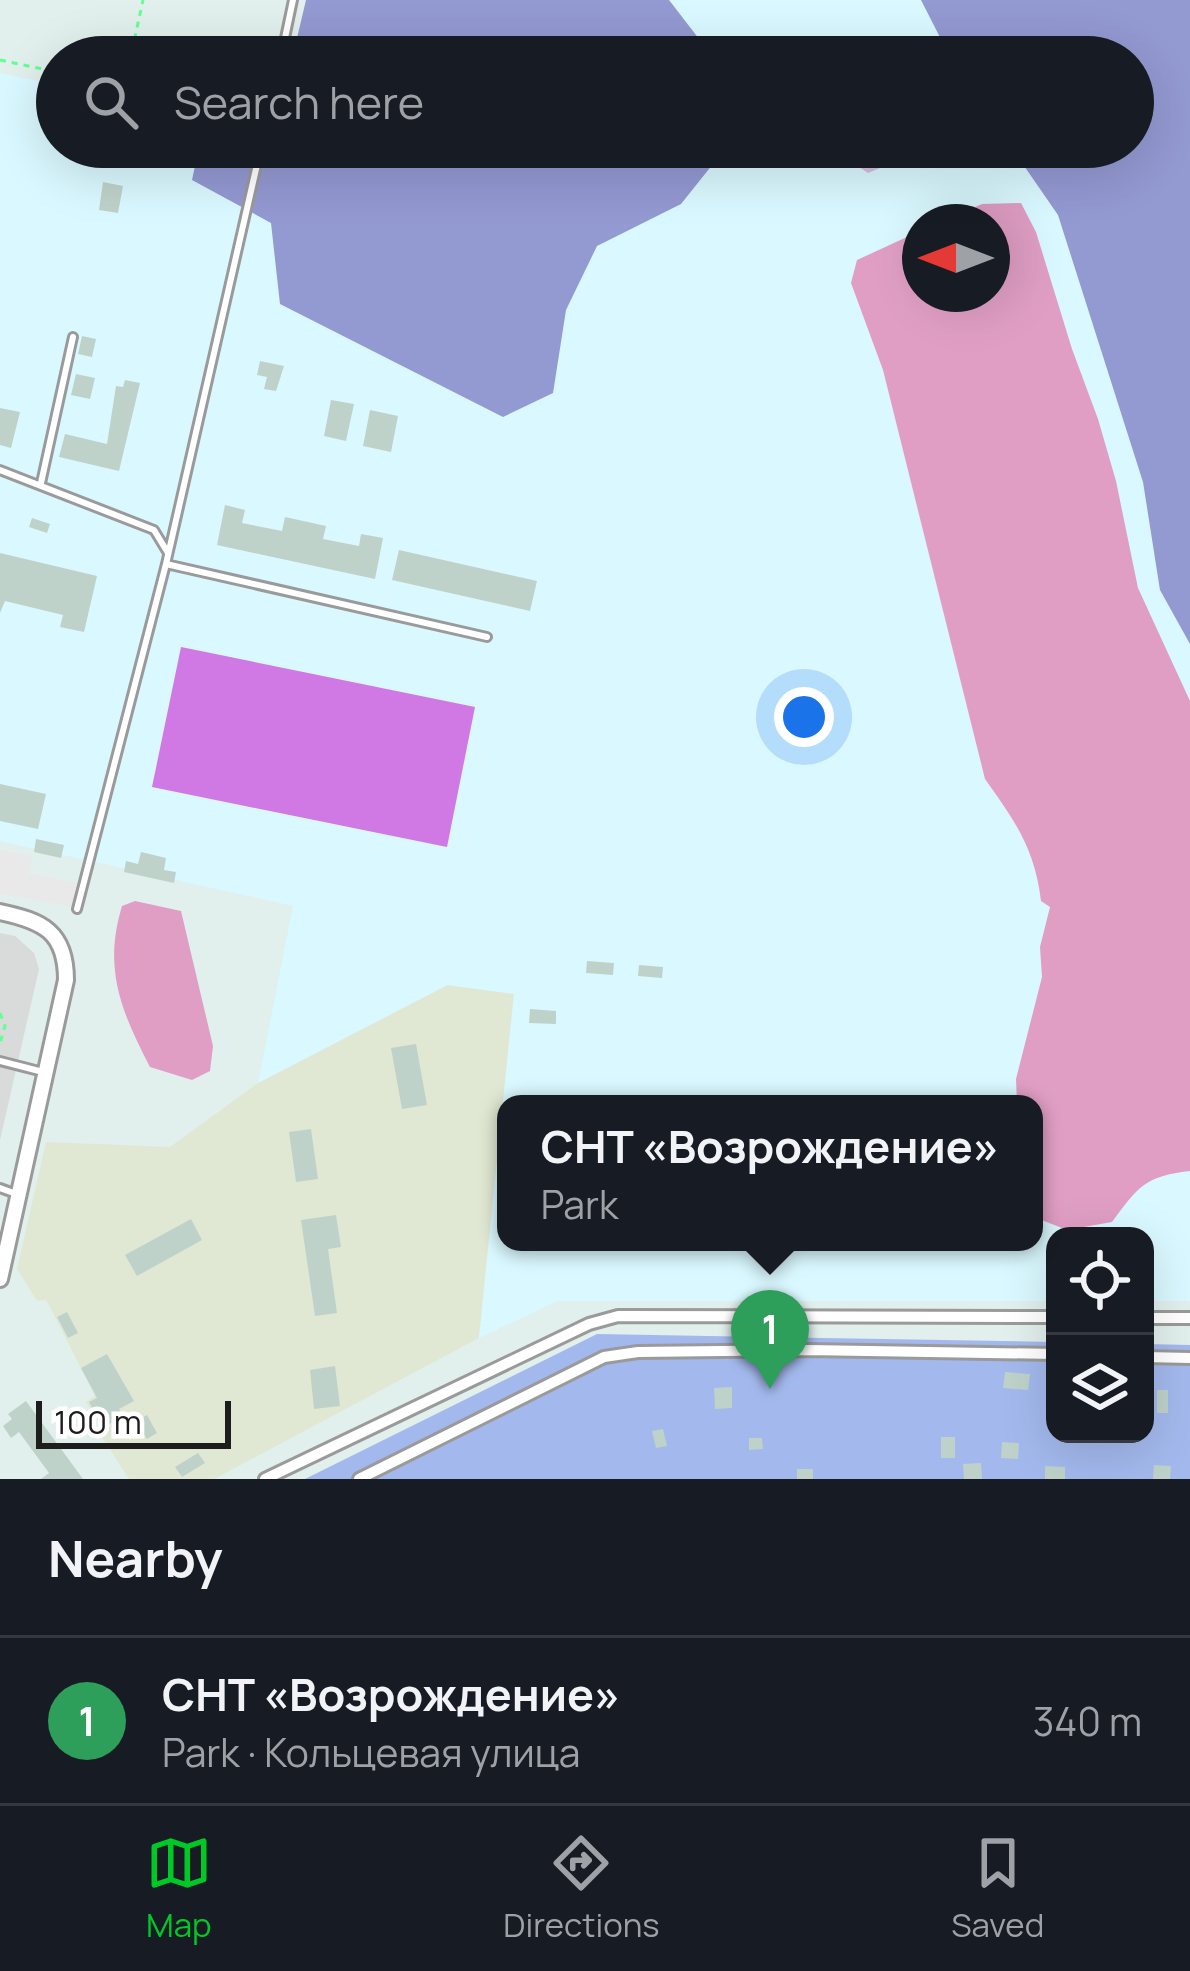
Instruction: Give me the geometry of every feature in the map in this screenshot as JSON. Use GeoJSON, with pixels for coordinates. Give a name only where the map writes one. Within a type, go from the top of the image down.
{"type":"FeatureCollection","features":[{"type":"Feature","properties":{"kind":"street"},"geometry":{"type":"LineString","coordinates":[[0,912],[32,919],[58,942],[66,962],[66,980],[0,1279]]}},
{"type":"Feature","properties":{"kind":"street"},"geometry":{"type":"LineString","coordinates":[[265,1479],[589,1324],[618,1316],[1046,1317]]}},
{"type":"Feature","properties":{"kind":"street"},"geometry":{"type":"LineString","coordinates":[[1154,1318],[1190,1318]]}},
{"type":"Feature","properties":{"kind":"street"},"geometry":{"type":"LineString","coordinates":[[359,1479],[604,1357],[638,1352],[808,1350],[1046,1354]]}},
{"type":"Feature","properties":{"kind":"street"},"geometry":{"type":"LineString","coordinates":[[1154,1357],[1190,1358]]}},
{"type":"Feature","properties":{"kind":"lane"},"geometry":{"type":"LineString","coordinates":[[286,36],[293,0]]}},
{"type":"Feature","properties":{"kind":"lane"},"geometry":{"type":"LineString","coordinates":[[77,909],[166,564],[256,168]]}},
{"type":"Feature","properties":{"kind":"lane"},"geometry":{"type":"LineString","coordinates":[[41,483],[73,337]]}},
{"type":"Feature","properties":{"kind":"lane"},"geometry":{"type":"LineString","coordinates":[[0,470],[154,530],[168,553]]}},
{"type":"Feature","properties":{"kind":"lane"},"geometry":{"type":"LineString","coordinates":[[166,564],[487,637]]}},
{"type":"Feature","properties":{"kind":"lane"},"geometry":{"type":"LineString","coordinates":[[0,1061],[46,1072]]}},
{"type":"Feature","properties":{"kind":"lane"},"geometry":{"type":"LineString","coordinates":[[0,1188],[19,1195]]}},
{"type":"Feature","properties":{"kind":"path"},"geometry":{"type":"LineString","coordinates":[[135,36],[143,0]]}},
{"type":"Feature","properties":{"kind":"path"},"geometry":{"type":"LineString","coordinates":[[276,36],[287,32]]}},
{"type":"Feature","properties":{"kind":"path"},"geometry":{"type":"LineString","coordinates":[[0,60],[36,68]]}},
{"type":"Feature","properties":{"kind":"path"},"geometry":{"type":"LineString","coordinates":[[0,1013],[5,1026],[0,1043]]}},
{"type":"Feature","properties":{"kind":"shaded area"},"geometry":{"type":"Polygon","coordinates":[[[306,0],[1190,0],[1190,1301],[1154,1301],[1154,1227],[1046,1227],[1046,1301],[558,1301],[479,1338],[497,1161],[497,1251],[1043,1251],[1043,1095],[504,1095],[514,994],[447,985],[258,1083],[293,906],[0,841],[0,73],[36,81],[36,168],[1154,168],[1154,36],[297,36],[306,0]]]}},
{"type":"Feature","properties":{"kind":"shaded area"},"geometry":{"type":"Polygon","coordinates":[[[306,0],[669,0],[697,36],[297,36],[306,0]]]}},
{"type":"Feature","properties":{"kind":"shaded area"},"geometry":{"type":"Polygon","coordinates":[[[921,0],[1190,0],[1190,644],[1160,590],[1143,482],[1058,215],[1026,168],[1154,168],[1154,36],[939,36],[921,0]]]}},
{"type":"Feature","properties":{"kind":"shaded area"},"geometry":{"type":"Polygon","coordinates":[[[195,168],[710,168],[681,204],[597,246],[566,310],[553,393],[503,417],[280,304],[271,223],[192,180],[195,168]]]}},
{"type":"Feature","properties":{"kind":"shaded area"},"geometry":{"type":"Polygon","coordinates":[[[1021,203],[1036,232],[1098,419],[1138,588],[1190,701],[1190,1171],[1144,1185],[1112,1222],[1059,1227],[1043,1221],[1043,1095],[1017,1095],[1016,1079],[1042,977],[1040,947],[1050,907],[1041,901],[1022,836],[985,779],[883,370],[851,283],[857,260],[902,239],[902,312],[1010,312],[1010,204],[982,204],[1021,203]]]}},
{"type":"Feature","properties":{"kind":"shaded area"},"geometry":{"type":"Polygon","coordinates":[[[181,647],[475,707],[447,847],[152,787],[181,647]]]}},
{"type":"Feature","properties":{"kind":"shaded area"},"geometry":{"type":"Polygon","coordinates":[[[0,850],[32,856],[29,874],[86,884],[81,908],[0,894],[0,850]]]}},
{"type":"Feature","properties":{"kind":"shaded area"},"geometry":{"type":"Polygon","coordinates":[[[135,901],[181,911],[213,1046],[210,1071],[192,1080],[150,1067],[123,1008],[114,950],[122,906],[135,901]]]}},
{"type":"Feature","properties":{"kind":"shaded area"},"geometry":{"type":"Polygon","coordinates":[[[0,933],[15,936],[34,953],[39,969],[0,1140],[0,933]]]}},
{"type":"Feature","properties":{"kind":"shaded area"},"geometry":{"type":"Polygon","coordinates":[[[448,985],[514,993],[504,1095],[497,1095],[497,1161],[479,1338],[214,1479],[129,1479],[100,1434],[103,1429],[86,1402],[95,1396],[50,1307],[46,1300],[37,1301],[17,1269],[46,1142],[170,1147],[258,1083],[448,985]]]}},
{"type":"Feature","properties":{"kind":"shaded area"},"geometry":{"type":"Polygon","coordinates":[[[597,1334],[1046,1342],[1046,1443],[1154,1443],[1154,1344],[1190,1345],[1190,1479],[305,1479],[597,1334]]]}},
{"type":"Feature","properties":{"kind":"building"},"geometry":{"type":"Polygon","coordinates":[[[103,182],[123,186],[118,213],[99,210],[103,182]]]}},
{"type":"Feature","properties":{"kind":"building"},"geometry":{"type":"Polygon","coordinates":[[[82,336],[96,339],[92,357],[78,354],[82,336]]]}},
{"type":"Feature","properties":{"kind":"building"},"geometry":{"type":"Polygon","coordinates":[[[260,361],[284,366],[276,391],[264,389],[267,377],[257,375],[260,361]]]}},
{"type":"Feature","properties":{"kind":"building"},"geometry":{"type":"Polygon","coordinates":[[[76,374],[95,378],[90,399],[71,395],[76,374]]]}},
{"type":"Feature","properties":{"kind":"building"},"geometry":{"type":"Polygon","coordinates":[[[125,380],[140,383],[119,471],[59,457],[65,434],[107,444],[116,386],[123,387],[125,380]]]}},
{"type":"Feature","properties":{"kind":"building"},"geometry":{"type":"Polygon","coordinates":[[[331,400],[354,404],[346,441],[324,436],[331,400]]]}},
{"type":"Feature","properties":{"kind":"building"},"geometry":{"type":"Polygon","coordinates":[[[0,408],[20,412],[11,448],[0,445],[0,408]]]}},
{"type":"Feature","properties":{"kind":"building"},"geometry":{"type":"Polygon","coordinates":[[[370,410],[398,416],[391,452],[363,446],[370,410]]]}},
{"type":"Feature","properties":{"kind":"building"},"geometry":{"type":"Polygon","coordinates":[[[225,505],[245,510],[242,523],[282,531],[285,517],[326,526],[323,539],[359,546],[361,534],[383,538],[375,579],[217,545],[225,505]]]}},
{"type":"Feature","properties":{"kind":"building"},"geometry":{"type":"Polygon","coordinates":[[[32,518],[50,524],[47,533],[29,527],[32,518]]]}},
{"type":"Feature","properties":{"kind":"building"},"geometry":{"type":"Polygon","coordinates":[[[399,550],[537,581],[530,611],[392,580],[399,550]]]}},
{"type":"Feature","properties":{"kind":"building"},"geometry":{"type":"Polygon","coordinates":[[[0,553],[97,576],[84,632],[60,627],[63,615],[5,601],[0,613],[0,553]]]}},
{"type":"Feature","properties":{"kind":"building"},"geometry":{"type":"Polygon","coordinates":[[[0,784],[46,794],[38,829],[0,821],[0,784]]]}},
{"type":"Feature","properties":{"kind":"building"},"geometry":{"type":"Polygon","coordinates":[[[36,839],[64,845],[61,858],[34,852],[36,839]]]}},
{"type":"Feature","properties":{"kind":"building"},"geometry":{"type":"Polygon","coordinates":[[[141,852],[166,858],[164,870],[176,872],[174,883],[124,872],[126,861],[138,864],[141,852]]]}},
{"type":"Feature","properties":{"kind":"building"},"geometry":{"type":"Polygon","coordinates":[[[587,961],[614,963],[613,975],[586,973],[587,961]]]}},
{"type":"Feature","properties":{"kind":"building"},"geometry":{"type":"Polygon","coordinates":[[[639,965],[663,967],[662,978],[638,976],[639,965]]]}},
{"type":"Feature","properties":{"kind":"building"},"geometry":{"type":"Polygon","coordinates":[[[530,1009],[556,1011],[556,1024],[529,1023],[530,1009]]]}},
{"type":"Feature","properties":{"kind":"building"},"geometry":{"type":"Polygon","coordinates":[[[416,1044],[427,1105],[402,1109],[391,1048],[416,1044]]]}},
{"type":"Feature","properties":{"kind":"building"},"geometry":{"type":"Polygon","coordinates":[[[311,1129],[318,1179],[296,1182],[289,1132],[311,1129]]]}},
{"type":"Feature","properties":{"kind":"building"},"geometry":{"type":"Polygon","coordinates":[[[336,1215],[341,1247],[328,1249],[337,1313],[315,1316],[301,1220],[336,1215]]]}},
{"type":"Feature","properties":{"kind":"building"},"geometry":{"type":"Polygon","coordinates":[[[191,1219],[202,1240],[137,1276],[125,1255],[191,1219]]]}},
{"type":"Feature","properties":{"kind":"building"},"geometry":{"type":"Polygon","coordinates":[[[67,1312],[78,1333],[68,1338],[57,1317],[67,1312]]]}},
{"type":"Feature","properties":{"kind":"building"},"geometry":{"type":"Polygon","coordinates":[[[107,1354],[134,1401],[119,1409],[123,1416],[103,1428],[89,1402],[97,1398],[81,1368],[107,1354]]]}},
{"type":"Feature","properties":{"kind":"building"},"geometry":{"type":"Polygon","coordinates":[[[335,1366],[340,1406],[314,1409],[310,1370],[335,1366]]]}},
{"type":"Feature","properties":{"kind":"building"},"geometry":{"type":"Polygon","coordinates":[[[1005,1372],[1030,1374],[1028,1390],[1003,1388],[1005,1372]]]}},
{"type":"Feature","properties":{"kind":"building"},"geometry":{"type":"Polygon","coordinates":[[[732,1387],[732,1408],[715,1409],[714,1388],[732,1387]]]}},
{"type":"Feature","properties":{"kind":"building"},"geometry":{"type":"Polygon","coordinates":[[[1157,1390],[1168,1390],[1168,1413],[1157,1413],[1157,1390]]]}},
{"type":"Feature","properties":{"kind":"building"},"geometry":{"type":"Polygon","coordinates":[[[26,1401],[83,1479],[41,1479],[49,1473],[19,1432],[11,1438],[3,1426],[12,1419],[8,1414],[26,1401]]]}},
{"type":"Feature","properties":{"kind":"building"},"geometry":{"type":"Polygon","coordinates":[[[147,1415],[157,1433],[147,1439],[136,1421],[147,1415]]]}},
{"type":"Feature","properties":{"kind":"building"},"geometry":{"type":"Polygon","coordinates":[[[663,1429],[667,1446],[656,1448],[652,1431],[663,1429]]]}},
{"type":"Feature","properties":{"kind":"building"},"geometry":{"type":"Polygon","coordinates":[[[941,1437],[955,1437],[955,1458],[941,1458],[941,1437]]]}},
{"type":"Feature","properties":{"kind":"building"},"geometry":{"type":"Polygon","coordinates":[[[749,1438],[762,1438],[763,1449],[749,1450],[749,1438]]]}},
{"type":"Feature","properties":{"kind":"building"},"geometry":{"type":"Polygon","coordinates":[[[1002,1442],[1019,1443],[1018,1459],[1001,1458],[1002,1442]]]}},
{"type":"Feature","properties":{"kind":"building"},"geometry":{"type":"Polygon","coordinates":[[[198,1453],[205,1463],[182,1477],[175,1467],[198,1453]]]}},
{"type":"Feature","properties":{"kind":"building"},"geometry":{"type":"Polygon","coordinates":[[[981,1463],[982,1479],[964,1479],[963,1464],[981,1463]]]}},
{"type":"Feature","properties":{"kind":"building"},"geometry":{"type":"Polygon","coordinates":[[[1154,1465],[1171,1466],[1170,1479],[1153,1479],[1154,1465]]]}},
{"type":"Feature","properties":{"kind":"building"},"geometry":{"type":"Polygon","coordinates":[[[1045,1466],[1065,1467],[1065,1479],[1045,1479],[1045,1466]]]}},
{"type":"Feature","properties":{"kind":"building"},"geometry":{"type":"Polygon","coordinates":[[[797,1469],[813,1469],[813,1479],[797,1479],[797,1469]]]}},
{"type":"Feature","properties":{"kind":"place","name":"СНТ «Возрождение»"},"geometry":{"type":"Point","coordinates":[770,1389]}}]}
